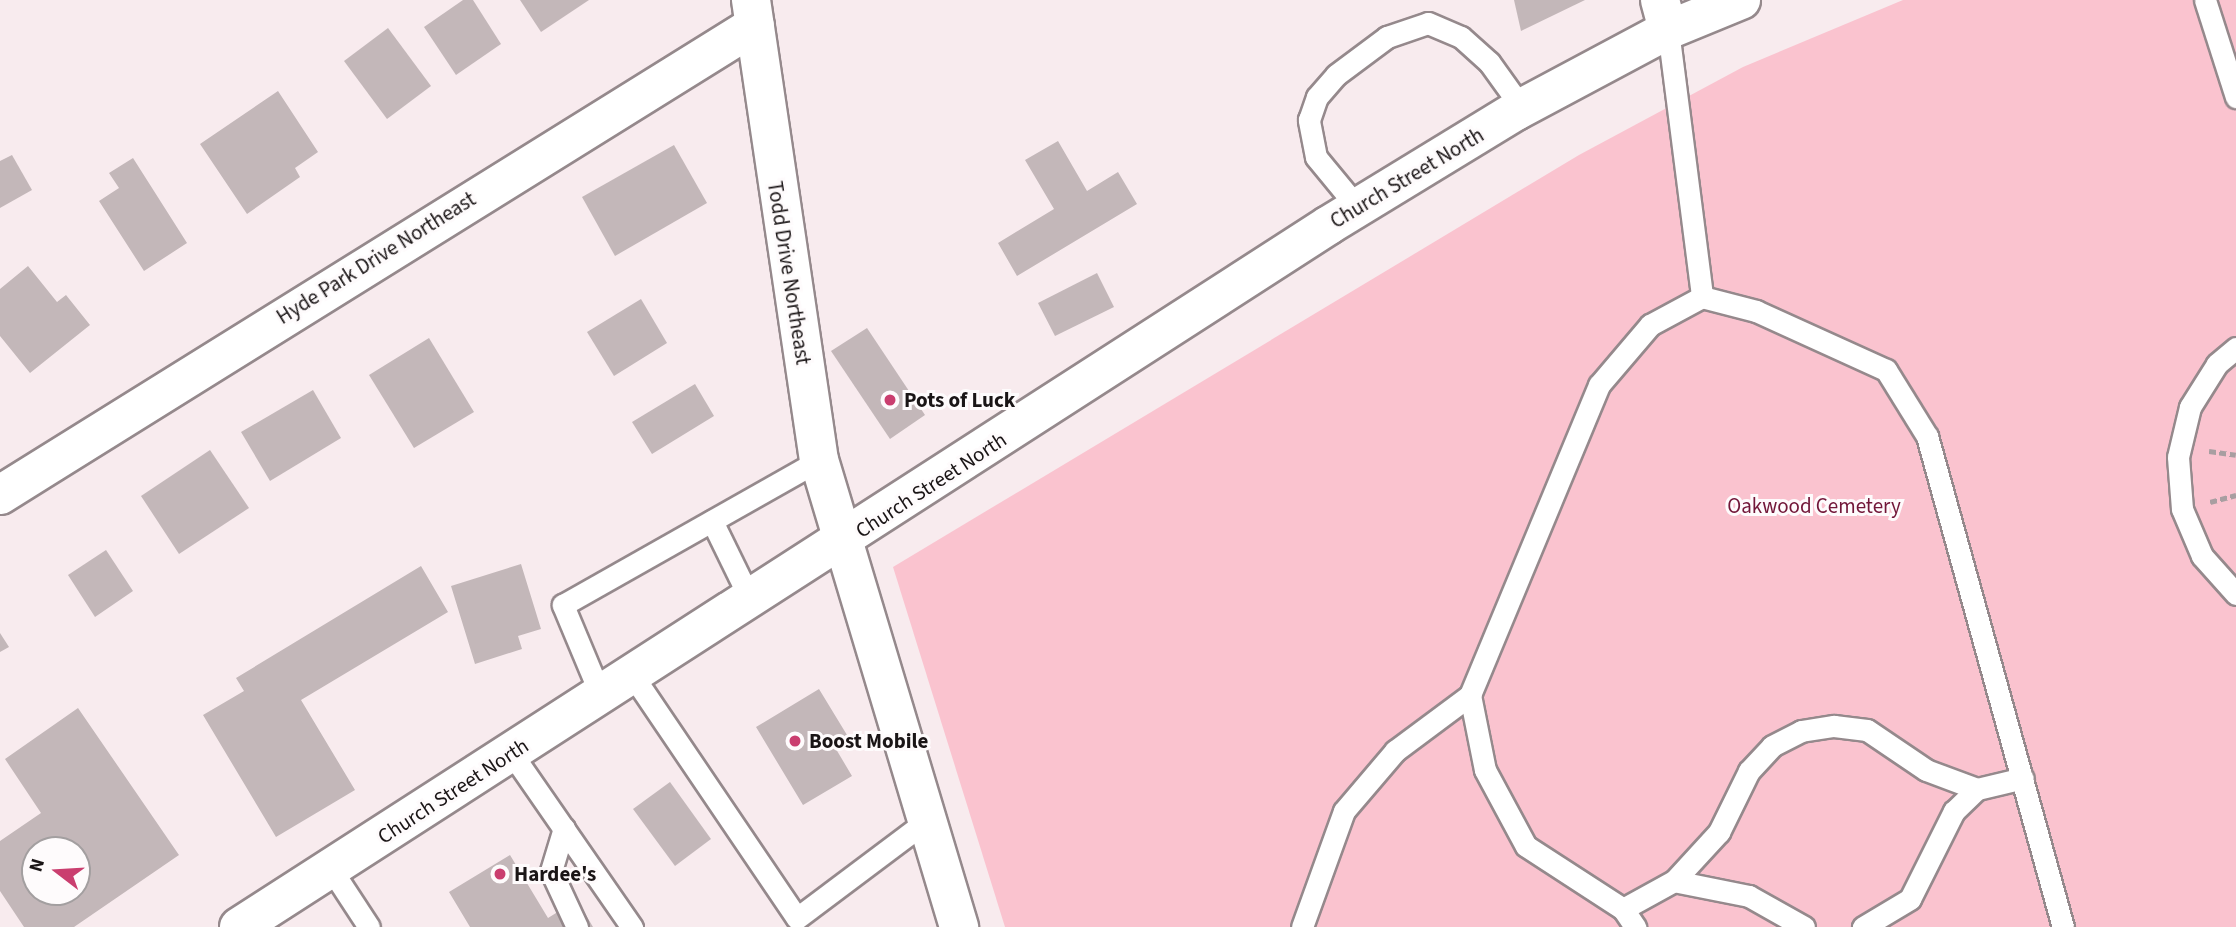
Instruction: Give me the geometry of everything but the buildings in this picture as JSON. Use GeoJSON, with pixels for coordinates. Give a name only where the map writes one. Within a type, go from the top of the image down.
{"type":"FeatureCollection","features":[{"type":"Feature","properties":{"kind":"street","name":"Church Street North"},"geometry":{"type":"LineString","coordinates":[[239,927],[840,544],[1358,208],[1522,108],[1664,15],[1741,0]]}},
{"type":"Feature","properties":{"kind":"street","name":"Todd Drive Northeast"},"geometry":{"type":"LineString","coordinates":[[753,12],[819,460],[840,544],[959,927]]}},
{"type":"Feature","properties":{"kind":"street","name":"Hyde Park Drive Northeast"},"geometry":{"type":"LineString","coordinates":[[0,495],[753,12]]}},
{"type":"Feature","properties":{"kind":"lane"},"geometry":{"type":"LineString","coordinates":[[2205,0],[2236,97]]}},
{"type":"Feature","properties":{"kind":"lane"},"geometry":{"type":"LineString","coordinates":[[1664,15],[1702,297]]}},
{"type":"Feature","properties":{"kind":"lane"},"geometry":{"type":"LineString","coordinates":[[1358,208],[1316,157],[1309,120],[1317,97],[1336,75],[1387,37],[1428,23],[1461,37],[1489,62],[1522,108]]}},
{"type":"Feature","properties":{"kind":"lane"},"geometry":{"type":"LineString","coordinates":[[1302,927],[1344,811],[1395,751],[1470,695],[1600,385],[1650,325],[1702,297],[1756,311],[1885,370],[1927,436],[2063,927]]}},
{"type":"Feature","properties":{"kind":"lane"},"geometry":{"type":"LineString","coordinates":[[2236,348],[2217,363],[2190,407],[2178,457],[2182,509],[2197,544],[2236,594]]}},
{"type":"Feature","properties":{"kind":"lane"},"geometry":{"type":"LineString","coordinates":[[601,696],[563,605],[819,460]]}},
{"type":"Feature","properties":{"kind":"lane"},"geometry":{"type":"LineString","coordinates":[[712,521],[751,601]]}},
{"type":"Feature","properties":{"kind":"lane"},"geometry":{"type":"LineString","coordinates":[[633,676],[797,918],[926,821]]}},
{"type":"Feature","properties":{"kind":"lane"},"geometry":{"type":"LineString","coordinates":[[1470,695],[1485,770],[1526,846],[1629,918],[1674,881],[1719,832],[1749,771],[1772,746],[1801,731],[1835,726],[1867,730],[1926,770],[1977,789]]}},
{"type":"Feature","properties":{"kind":"lane"},"geometry":{"type":"LineString","coordinates":[[512,754],[632,927]]}},
{"type":"Feature","properties":{"kind":"lane"},"geometry":{"type":"LineString","coordinates":[[1863,927],[1910,899],[1954,811],[1977,789],[2023,778]]}},
{"type":"Feature","properties":{"kind":"lane"},"geometry":{"type":"LineString","coordinates":[[564,828],[551,871],[578,927]]}},
{"type":"Feature","properties":{"kind":"lane"},"geometry":{"type":"LineString","coordinates":[[331,869],[369,927]]}},
{"type":"Feature","properties":{"kind":"lane"},"geometry":{"type":"LineString","coordinates":[[1674,881],[1749,896],[1804,927]]}},
{"type":"Feature","properties":{"kind":"green space","name":"Oakwood Cemetery"},"geometry":{"type":"Polygon","coordinates":[[[1903,0],[2236,0],[2236,927],[1005,927],[893,567],[1579,155],[1743,67],[1903,0]]]}},
{"type":"Feature","properties":{"kind":"place","name":"Pots of Luck"},"geometry":{"type":"Point","coordinates":[890,400]}},
{"type":"Feature","properties":{"kind":"place","name":"Boost Mobile"},"geometry":{"type":"Point","coordinates":[795,741]}},
{"type":"Feature","properties":{"kind":"place","name":"Hardee's"},"geometry":{"type":"Point","coordinates":[500,874]}}]}
